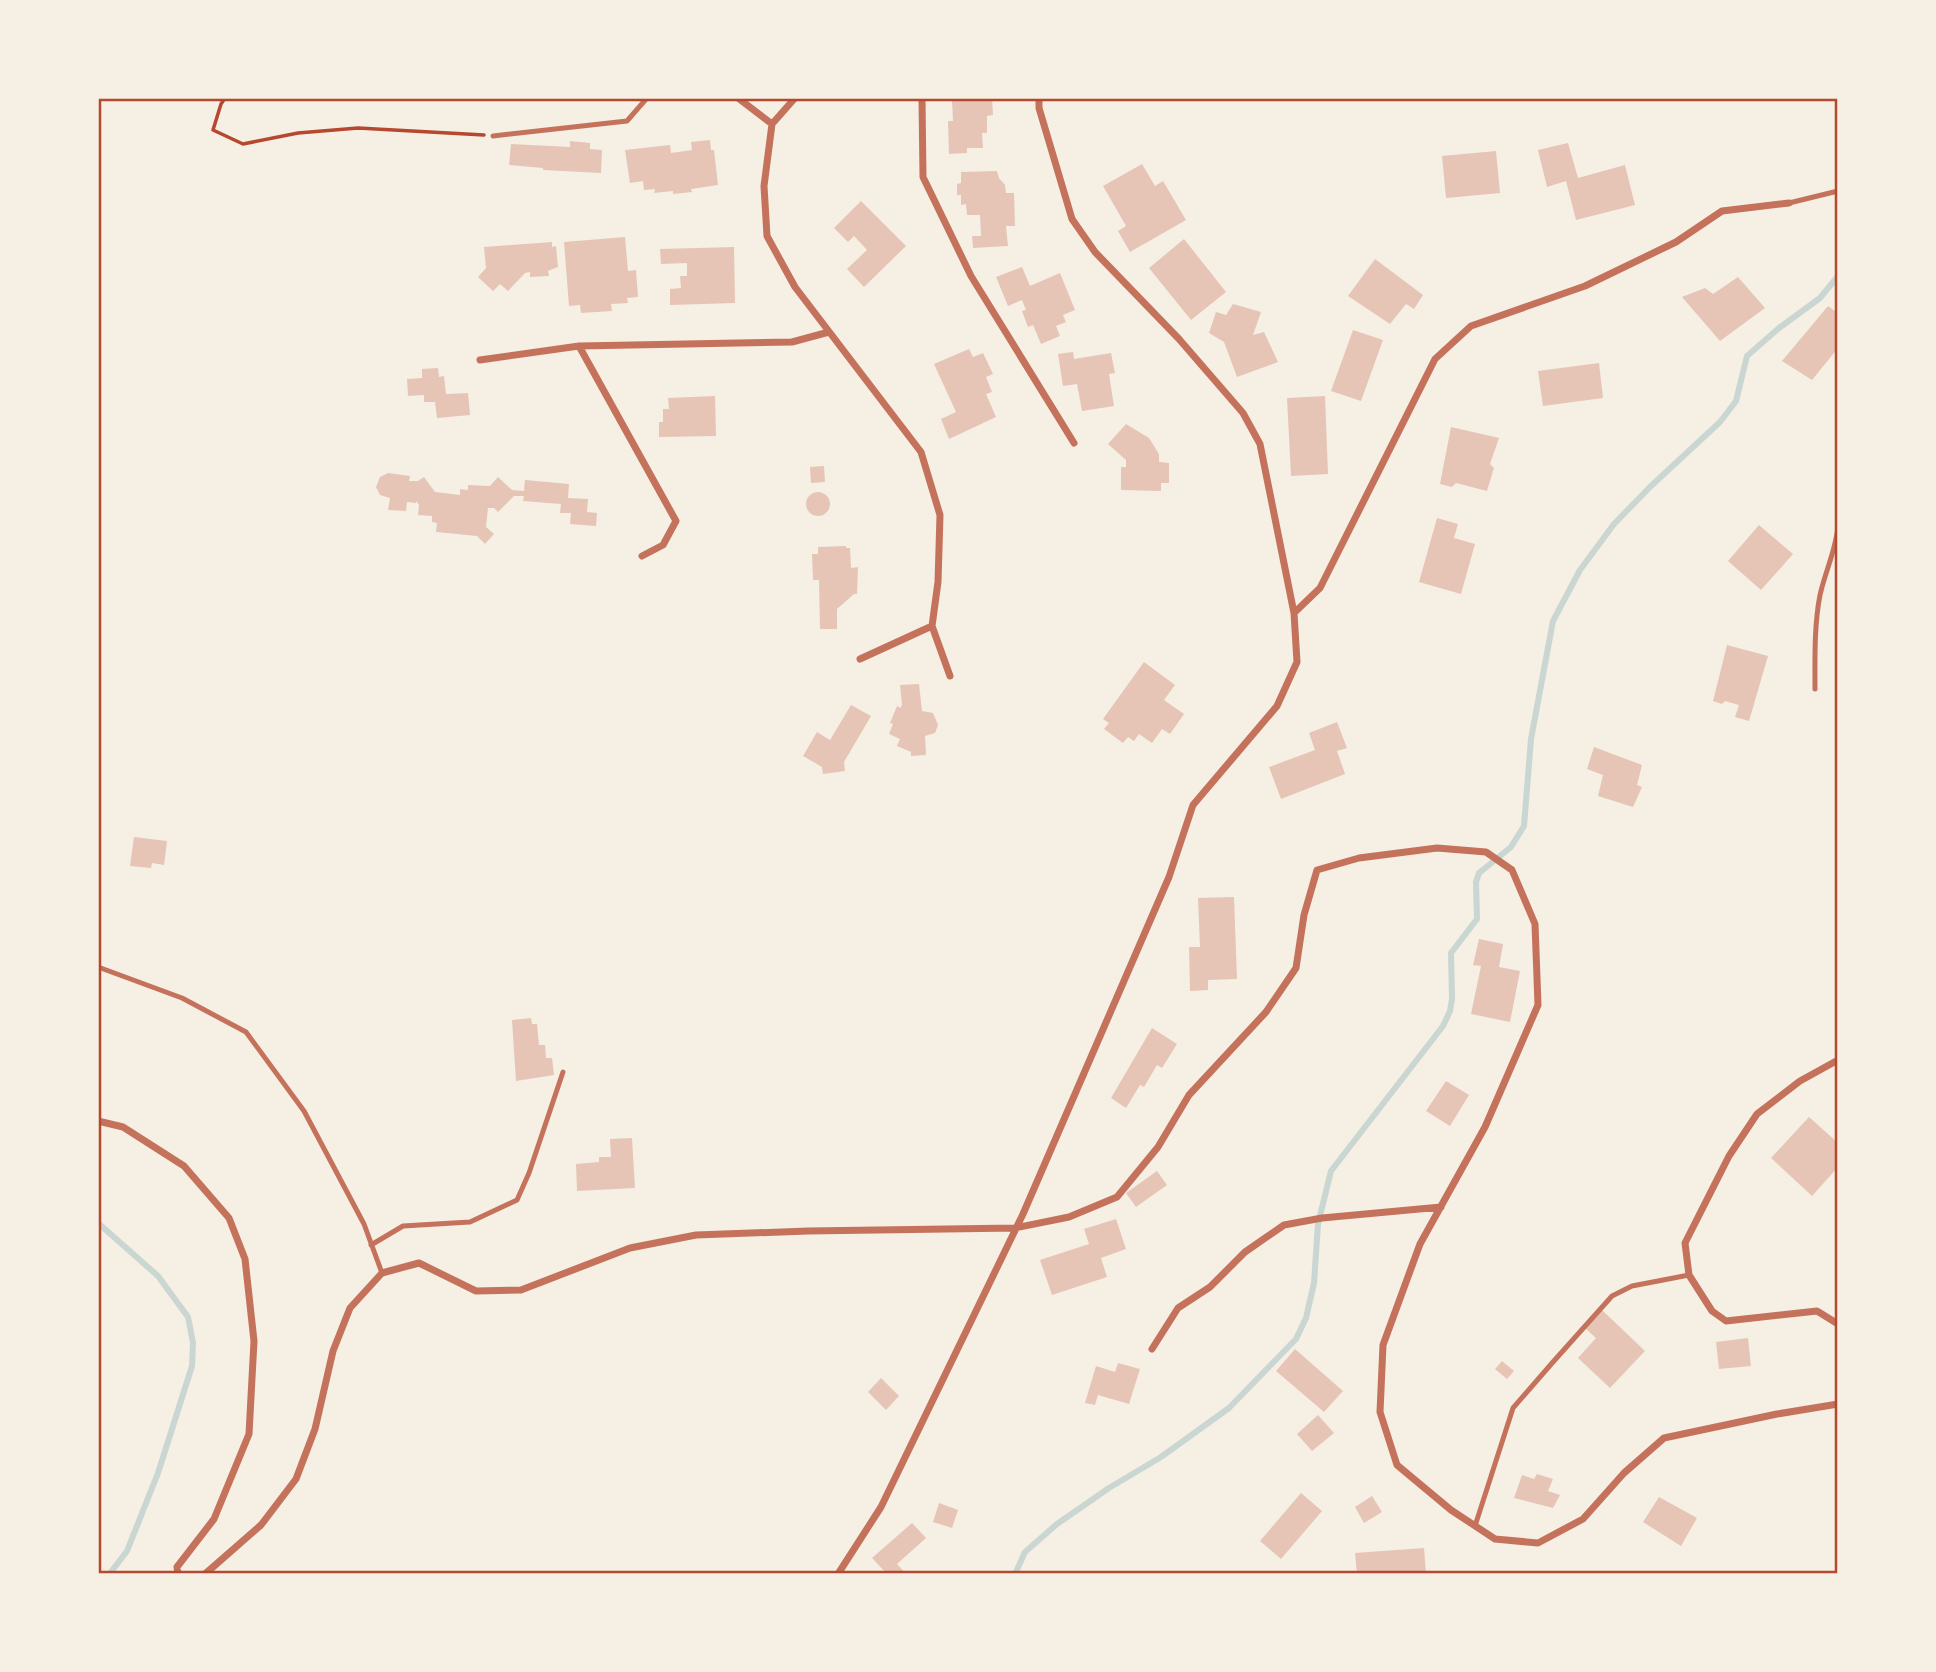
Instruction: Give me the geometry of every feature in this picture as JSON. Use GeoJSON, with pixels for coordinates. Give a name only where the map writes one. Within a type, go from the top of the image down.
{"type":"FeatureCollection","features":[{"type":"Feature","properties":{"kind":"street"},"geometry":{"type":"LineString","coordinates":[[737,98],[772,124]]}},
{"type":"Feature","properties":{"kind":"street"},"geometry":{"type":"LineString","coordinates":[[795,98],[772,124],[764,186],[766,236],[795,287],[921,452],[940,515],[938,582],[932,626],[950,676]]}},
{"type":"Feature","properties":{"kind":"street"},"geometry":{"type":"LineString","coordinates":[[922,98],[923,177],[971,276],[1074,443]]}},
{"type":"Feature","properties":{"kind":"street"},"geometry":{"type":"LineString","coordinates":[[838,1574],[881,1507],[1023,1214],[1169,877],[1194,805],[1277,706],[1297,662],[1294,613],[1260,444],[1243,413],[1179,339],[1095,252],[1072,219],[1039,108],[1040,98]]}},
{"type":"Feature","properties":{"kind":"street"},"geometry":{"type":"LineString","coordinates":[[1294,613],[1320,588],[1435,359],[1471,326],[1585,286],[1676,242],[1722,211],[1789,203]]}},
{"type":"Feature","properties":{"kind":"street"},"geometry":{"type":"LineString","coordinates":[[480,360],[579,346],[792,342],[829,332]]}},
{"type":"Feature","properties":{"kind":"street"},"geometry":{"type":"LineString","coordinates":[[579,346],[676,521],[663,545],[642,556]]}},
{"type":"Feature","properties":{"kind":"street"},"geometry":{"type":"LineString","coordinates":[[860,659],[932,626]]}},
{"type":"Feature","properties":{"kind":"street"},"geometry":{"type":"LineString","coordinates":[[205,1574],[261,1525],[296,1479],[315,1429],[333,1351],[350,1308],[382,1273],[419,1263],[477,1291],[522,1290],[630,1248],[695,1235],[1015,1228],[1069,1217],[1117,1197],[1158,1147],[1189,1095],[1266,1012],[1296,968],[1304,915],[1317,870],[1359,858],[1437,848],[1486,852],[1512,870],[1535,924],[1538,1005],[1485,1127],[1420,1244],[1384,1345],[1380,1412],[1397,1465],[1451,1510],[1495,1539],[1538,1543],[1583,1519],[1624,1473],[1664,1438],[1838,1404]]}},
{"type":"Feature","properties":{"kind":"street"},"geometry":{"type":"LineString","coordinates":[[1838,1060],[1800,1081],[1757,1114],[1728,1156],[1685,1243],[1689,1275],[1712,1311],[1726,1321],[1816,1311],[1838,1324]]}},
{"type":"Feature","properties":{"kind":"street"},"geometry":{"type":"LineString","coordinates":[[98,1121],[123,1127],[184,1167],[229,1218],[245,1258],[254,1341],[249,1434],[214,1519],[177,1567],[178,1574]]}},
{"type":"Feature","properties":{"kind":"street"},"geometry":{"type":"LineString","coordinates":[[1152,1349],[1178,1308],[1210,1287],[1245,1252],[1283,1225],[1322,1218],[1441,1207]]}},
{"type":"Feature","properties":{"kind":"lane"},"geometry":{"type":"LineString","coordinates":[[493,136],[627,121],[647,98]]}},
{"type":"Feature","properties":{"kind":"lane"},"geometry":{"type":"LineString","coordinates":[[1789,203],[1838,191]]}},
{"type":"Feature","properties":{"kind":"lane"},"geometry":{"type":"LineString","coordinates":[[1815,689],[1816,627],[1820,594],[1837,541],[1838,526]]}},
{"type":"Feature","properties":{"kind":"lane"},"geometry":{"type":"LineString","coordinates":[[98,967],[182,998],[246,1032],[304,1111],[364,1224],[382,1273]]}},
{"type":"Feature","properties":{"kind":"lane"},"geometry":{"type":"LineString","coordinates":[[371,1245],[403,1226],[470,1222],[517,1200],[529,1173],[563,1072]]}},
{"type":"Feature","properties":{"kind":"lane"},"geometry":{"type":"LineString","coordinates":[[1475,1526],[1513,1408],[1612,1296],[1632,1286],[1689,1275]]}},
{"type":"Feature","properties":{"kind":"path"},"geometry":{"type":"LineString","coordinates":[[225,98],[213,130],[243,144],[298,132],[358,128],[493,136]]}},
{"type":"Feature","properties":{"kind":"building"},"geometry":{"type":"Polygon","coordinates":[[[992,98],[993,115],[987,116],[987,133],[982,133],[983,148],[967,148],[967,153],[949,154],[948,121],[953,121],[952,100],[992,98]]]}},
{"type":"Feature","properties":{"kind":"building"},"geometry":{"type":"Polygon","coordinates":[[[710,140],[711,150],[714,150],[718,185],[673,194],[673,191],[654,193],[655,189],[644,190],[643,181],[630,183],[625,150],[670,145],[671,153],[692,150],[691,142],[710,140]]]}},
{"type":"Feature","properties":{"kind":"building"},"geometry":{"type":"Polygon","coordinates":[[[570,141],[590,143],[590,149],[602,150],[601,173],[509,165],[511,144],[570,147],[570,141]]]}},
{"type":"Feature","properties":{"kind":"building"},"geometry":{"type":"Polygon","coordinates":[[[1568,143],[1578,178],[1625,165],[1635,205],[1576,220],[1566,181],[1547,187],[1538,150],[1568,143]]]}},
{"type":"Feature","properties":{"kind":"building"},"geometry":{"type":"Polygon","coordinates":[[[1496,151],[1500,193],[1446,198],[1442,156],[1496,151]]]}},
{"type":"Feature","properties":{"kind":"building"},"geometry":{"type":"Polygon","coordinates":[[[1142,164],[1155,186],[1163,181],[1186,220],[1130,252],[1118,231],[1126,226],[1103,186],[1142,164]]]}},
{"type":"Feature","properties":{"kind":"building"},"geometry":{"type":"Polygon","coordinates":[[[997,171],[1005,185],[1006,193],[1014,193],[1015,226],[1006,226],[1008,246],[973,248],[972,236],[981,236],[980,215],[967,215],[966,204],[961,205],[961,195],[957,195],[957,184],[961,183],[961,172],[997,171]]]}},
{"type":"Feature","properties":{"kind":"building"},"geometry":{"type":"Polygon","coordinates":[[[861,201],[906,246],[864,287],[847,269],[867,250],[854,236],[848,242],[834,228],[861,201]]]}},
{"type":"Feature","properties":{"kind":"building"},"geometry":{"type":"Polygon","coordinates":[[[625,237],[628,271],[636,270],[638,297],[627,298],[628,303],[611,304],[612,311],[581,313],[580,305],[569,306],[564,242],[625,237]]]}},
{"type":"Feature","properties":{"kind":"building"},"geometry":{"type":"Polygon","coordinates":[[[1184,239],[1226,292],[1191,320],[1149,268],[1184,239]]]}},
{"type":"Feature","properties":{"kind":"building"},"geometry":{"type":"Polygon","coordinates":[[[552,242],[552,247],[556,246],[558,267],[548,271],[549,276],[530,277],[530,272],[525,273],[508,291],[500,284],[493,291],[478,277],[486,268],[484,247],[552,242]]]}},
{"type":"Feature","properties":{"kind":"building"},"geometry":{"type":"Polygon","coordinates":[[[734,247],[735,303],[670,305],[670,289],[681,288],[680,276],[687,276],[687,263],[661,264],[660,249],[734,247]]]}},
{"type":"Feature","properties":{"kind":"building"},"geometry":{"type":"Polygon","coordinates":[[[1375,259],[1423,295],[1414,309],[1406,304],[1390,324],[1348,296],[1375,259]]]}},
{"type":"Feature","properties":{"kind":"building"},"geometry":{"type":"Polygon","coordinates":[[[1022,267],[1030,286],[1060,273],[1075,310],[1063,315],[1066,322],[1056,326],[1060,336],[1041,344],[1033,325],[1028,327],[1022,311],[1026,310],[1022,300],[1008,306],[996,277],[1022,267]]]}},
{"type":"Feature","properties":{"kind":"building"},"geometry":{"type":"Polygon","coordinates":[[[1738,277],[1765,308],[1720,341],[1682,297],[1705,288],[1713,294],[1738,277]]]}},
{"type":"Feature","properties":{"kind":"building"},"geometry":{"type":"Polygon","coordinates":[[[1233,304],[1261,312],[1253,335],[1264,332],[1278,362],[1237,377],[1224,342],[1209,333],[1216,312],[1226,315],[1233,304]]]}},
{"type":"Feature","properties":{"kind":"building"},"geometry":{"type":"Polygon","coordinates":[[[1828,306],[1838,313],[1838,348],[1812,380],[1782,361],[1828,306]]]}},
{"type":"Feature","properties":{"kind":"building"},"geometry":{"type":"Polygon","coordinates":[[[1353,330],[1383,340],[1361,401],[1331,391],[1353,330]]]}},
{"type":"Feature","properties":{"kind":"building"},"geometry":{"type":"Polygon","coordinates":[[[969,349],[973,357],[983,353],[993,374],[986,377],[992,392],[986,394],[996,417],[949,439],[941,419],[956,412],[934,364],[969,349]]]}},
{"type":"Feature","properties":{"kind":"building"},"geometry":{"type":"Polygon","coordinates":[[[1073,352],[1074,359],[1111,353],[1115,373],[1109,374],[1114,406],[1082,411],[1077,384],[1063,386],[1058,354],[1073,352]]]}},
{"type":"Feature","properties":{"kind":"building"},"geometry":{"type":"Polygon","coordinates":[[[1599,363],[1603,398],[1543,406],[1538,371],[1599,363]]]}},
{"type":"Feature","properties":{"kind":"building"},"geometry":{"type":"Polygon","coordinates":[[[438,368],[439,377],[444,376],[446,394],[468,393],[470,415],[437,418],[435,402],[424,402],[424,395],[408,396],[407,379],[422,378],[422,369],[438,368]]]}},
{"type":"Feature","properties":{"kind":"building"},"geometry":{"type":"Polygon","coordinates":[[[715,396],[716,436],[659,437],[659,422],[663,422],[663,409],[669,409],[668,398],[715,396]]]}},
{"type":"Feature","properties":{"kind":"building"},"geometry":{"type":"Polygon","coordinates":[[[1325,396],[1328,474],[1291,476],[1287,398],[1325,396]]]}},
{"type":"Feature","properties":{"kind":"building"},"geometry":{"type":"Polygon","coordinates":[[[1126,424],[1149,438],[1159,454],[1159,462],[1169,463],[1169,483],[1161,483],[1161,491],[1121,490],[1121,467],[1126,467],[1126,460],[1108,444],[1126,424]]]}},
{"type":"Feature","properties":{"kind":"building"},"geometry":{"type":"Polygon","coordinates":[[[1451,427],[1499,438],[1490,464],[1494,468],[1487,491],[1456,483],[1452,487],[1440,484],[1451,427]]]}},
{"type":"Feature","properties":{"kind":"building"},"geometry":{"type":"Polygon","coordinates":[[[824,466],[825,482],[811,483],[810,467],[824,466]]]}},
{"type":"Feature","properties":{"kind":"building"},"geometry":{"type":"Polygon","coordinates":[[[388,473],[410,476],[409,481],[418,481],[424,477],[435,492],[460,495],[460,489],[468,490],[468,485],[490,486],[498,477],[512,490],[524,491],[525,480],[569,484],[568,498],[588,499],[587,512],[597,513],[596,526],[570,524],[571,513],[560,513],[561,504],[523,501],[524,496],[514,496],[498,512],[494,508],[488,508],[486,527],[494,534],[485,544],[477,536],[436,532],[437,523],[432,522],[432,516],[418,515],[419,505],[416,501],[407,502],[406,511],[388,510],[390,498],[380,495],[376,487],[380,477],[388,473]]]}},
{"type":"Feature","properties":{"kind":"building"},"geometry":{"type":"Polygon","coordinates":[[[818,492],[827,495],[830,504],[827,513],[818,516],[809,513],[806,504],[809,495],[818,492]]]}},
{"type":"Feature","properties":{"kind":"building"},"geometry":{"type":"Polygon","coordinates":[[[1437,518],[1458,524],[1454,538],[1475,544],[1461,594],[1419,582],[1437,518]]]}},
{"type":"Feature","properties":{"kind":"building"},"geometry":{"type":"Polygon","coordinates":[[[1759,525],[1793,554],[1761,590],[1728,561],[1759,525]]]}},
{"type":"Feature","properties":{"kind":"building"},"geometry":{"type":"Polygon","coordinates":[[[818,547],[850,548],[851,568],[858,567],[857,594],[837,609],[837,629],[820,629],[819,580],[813,580],[812,554],[818,554],[818,547]]]}},
{"type":"Feature","properties":{"kind":"building"},"geometry":{"type":"Polygon","coordinates":[[[1727,645],[1768,656],[1749,721],[1735,717],[1739,705],[1713,701],[1727,645]]]}},
{"type":"Feature","properties":{"kind":"building"},"geometry":{"type":"Polygon","coordinates":[[[1144,662],[1175,685],[1164,700],[1184,714],[1170,734],[1162,729],[1152,743],[1139,734],[1134,741],[1128,737],[1123,743],[1104,729],[1109,723],[1103,719],[1144,662]]]}},
{"type":"Feature","properties":{"kind":"building"},"geometry":{"type":"Polygon","coordinates":[[[919,684],[922,711],[933,713],[938,725],[935,733],[925,736],[926,755],[911,756],[911,752],[897,746],[900,739],[889,734],[893,724],[890,723],[897,706],[900,708],[902,705],[900,685],[919,684]]]}},
{"type":"Feature","properties":{"kind":"building"},"geometry":{"type":"Polygon","coordinates":[[[851,705],[871,716],[844,762],[845,771],[823,774],[822,767],[803,756],[817,732],[830,740],[851,705]]]}},
{"type":"Feature","properties":{"kind":"building"},"geometry":{"type":"Polygon","coordinates":[[[1337,722],[1347,748],[1337,751],[1345,774],[1281,799],[1269,767],[1315,750],[1309,733],[1337,722]]]}},
{"type":"Feature","properties":{"kind":"building"},"geometry":{"type":"Polygon","coordinates":[[[1594,747],[1642,765],[1637,785],[1642,787],[1633,807],[1598,796],[1603,775],[1587,769],[1594,747]]]}},
{"type":"Feature","properties":{"kind":"building"},"geometry":{"type":"Polygon","coordinates":[[[134,837],[167,841],[164,865],[152,863],[151,868],[130,866],[134,837]]]}},
{"type":"Feature","properties":{"kind":"building"},"geometry":{"type":"Polygon","coordinates":[[[1234,897],[1237,979],[1208,980],[1208,990],[1190,991],[1189,947],[1200,947],[1198,898],[1234,897]]]}},
{"type":"Feature","properties":{"kind":"building"},"geometry":{"type":"Polygon","coordinates":[[[1479,939],[1503,944],[1499,967],[1520,971],[1510,1022],[1471,1014],[1481,966],[1473,965],[1479,939]]]}},
{"type":"Feature","properties":{"kind":"building"},"geometry":{"type":"Polygon","coordinates":[[[531,1018],[532,1024],[537,1024],[539,1045],[545,1045],[546,1058],[552,1058],[554,1075],[516,1081],[512,1020],[531,1018]]]}},
{"type":"Feature","properties":{"kind":"building"},"geometry":{"type":"Polygon","coordinates":[[[1152,1028],[1177,1044],[1162,1068],[1157,1065],[1144,1087],[1140,1085],[1126,1108],[1111,1098],[1152,1028]]]}},
{"type":"Feature","properties":{"kind":"building"},"geometry":{"type":"Polygon","coordinates":[[[1446,1081],[1469,1095],[1450,1126],[1426,1111],[1446,1081]]]}},
{"type":"Feature","properties":{"kind":"building"},"geometry":{"type":"Polygon","coordinates":[[[1809,1117],[1838,1143],[1838,1167],[1812,1196],[1771,1158],[1809,1117]]]}},
{"type":"Feature","properties":{"kind":"building"},"geometry":{"type":"Polygon","coordinates":[[[632,1138],[635,1188],[577,1191],[576,1164],[599,1162],[599,1157],[611,1157],[610,1139],[632,1138]]]}},
{"type":"Feature","properties":{"kind":"building"},"geometry":{"type":"Polygon","coordinates":[[[1157,1171],[1167,1185],[1136,1207],[1126,1193],[1157,1171]]]}},
{"type":"Feature","properties":{"kind":"building"},"geometry":{"type":"Polygon","coordinates":[[[1116,1219],[1126,1249],[1101,1258],[1107,1277],[1052,1295],[1040,1260],[1089,1244],[1084,1229],[1116,1219]]]}},
{"type":"Feature","properties":{"kind":"building"},"geometry":{"type":"Polygon","coordinates":[[[1602,1310],[1645,1351],[1610,1388],[1578,1358],[1596,1338],[1585,1328],[1602,1310]]]}},
{"type":"Feature","properties":{"kind":"building"},"geometry":{"type":"Polygon","coordinates":[[[1748,1338],[1751,1366],[1719,1369],[1716,1342],[1748,1338]]]}},
{"type":"Feature","properties":{"kind":"building"},"geometry":{"type":"Polygon","coordinates":[[[1295,1349],[1343,1391],[1324,1412],[1276,1371],[1295,1349]]]}},
{"type":"Feature","properties":{"kind":"building"},"geometry":{"type":"Polygon","coordinates":[[[1502,1361],[1514,1371],[1507,1379],[1495,1369],[1502,1361]]]}},
{"type":"Feature","properties":{"kind":"building"},"geometry":{"type":"Polygon","coordinates":[[[1118,1363],[1140,1369],[1129,1404],[1098,1395],[1095,1405],[1085,1403],[1096,1366],[1115,1372],[1118,1363]]]}},
{"type":"Feature","properties":{"kind":"building"},"geometry":{"type":"Polygon","coordinates":[[[881,1378],[899,1396],[886,1410],[868,1392],[881,1378]]]}},
{"type":"Feature","properties":{"kind":"building"},"geometry":{"type":"Polygon","coordinates":[[[1318,1415],[1334,1433],[1312,1451],[1297,1434],[1318,1415]]]}},
{"type":"Feature","properties":{"kind":"building"},"geometry":{"type":"Polygon","coordinates":[[[1537,1474],[1553,1479],[1548,1491],[1560,1495],[1553,1508],[1514,1498],[1522,1475],[1534,1479],[1537,1474]]]}},
{"type":"Feature","properties":{"kind":"building"},"geometry":{"type":"Polygon","coordinates":[[[1301,1493],[1322,1511],[1281,1559],[1260,1541],[1301,1493]]]}},
{"type":"Feature","properties":{"kind":"building"},"geometry":{"type":"Polygon","coordinates":[[[1372,1496],[1382,1512],[1364,1523],[1355,1507],[1372,1496]]]}},
{"type":"Feature","properties":{"kind":"building"},"geometry":{"type":"Polygon","coordinates":[[[1659,1497],[1697,1518],[1681,1546],[1643,1522],[1659,1497]]]}},
{"type":"Feature","properties":{"kind":"building"},"geometry":{"type":"Polygon","coordinates":[[[939,1503],[958,1510],[952,1528],[933,1522],[939,1503]]]}},
{"type":"Feature","properties":{"kind":"building"},"geometry":{"type":"Polygon","coordinates":[[[912,1523],[926,1538],[897,1564],[906,1574],[887,1574],[872,1558],[912,1523]]]}},
{"type":"Feature","properties":{"kind":"building"},"geometry":{"type":"Polygon","coordinates":[[[1424,1548],[1426,1574],[1357,1574],[1355,1553],[1424,1548]]]}},
{"type":"Feature","properties":{"kind":"waterway"},"geometry":{"type":"LineString","coordinates":[[1015,1574],[1025,1552],[1057,1524],[1109,1488],[1161,1457],[1229,1408],[1296,1339],[1306,1318],[1314,1283],[1318,1224],[1331,1171],[1443,1026],[1452,999],[1451,953],[1477,919],[1476,882],[1479,873],[1511,847],[1524,826],[1531,739],[1553,621],[1580,570],[1614,524],[1720,422],[1736,401],[1747,356],[1820,298],[1838,276]]}},
{"type":"Feature","properties":{"kind":"waterway"},"geometry":{"type":"LineString","coordinates":[[98,1223],[158,1276],[188,1317],[193,1343],[192,1366],[158,1473],[127,1551],[111,1572]]}}]}
